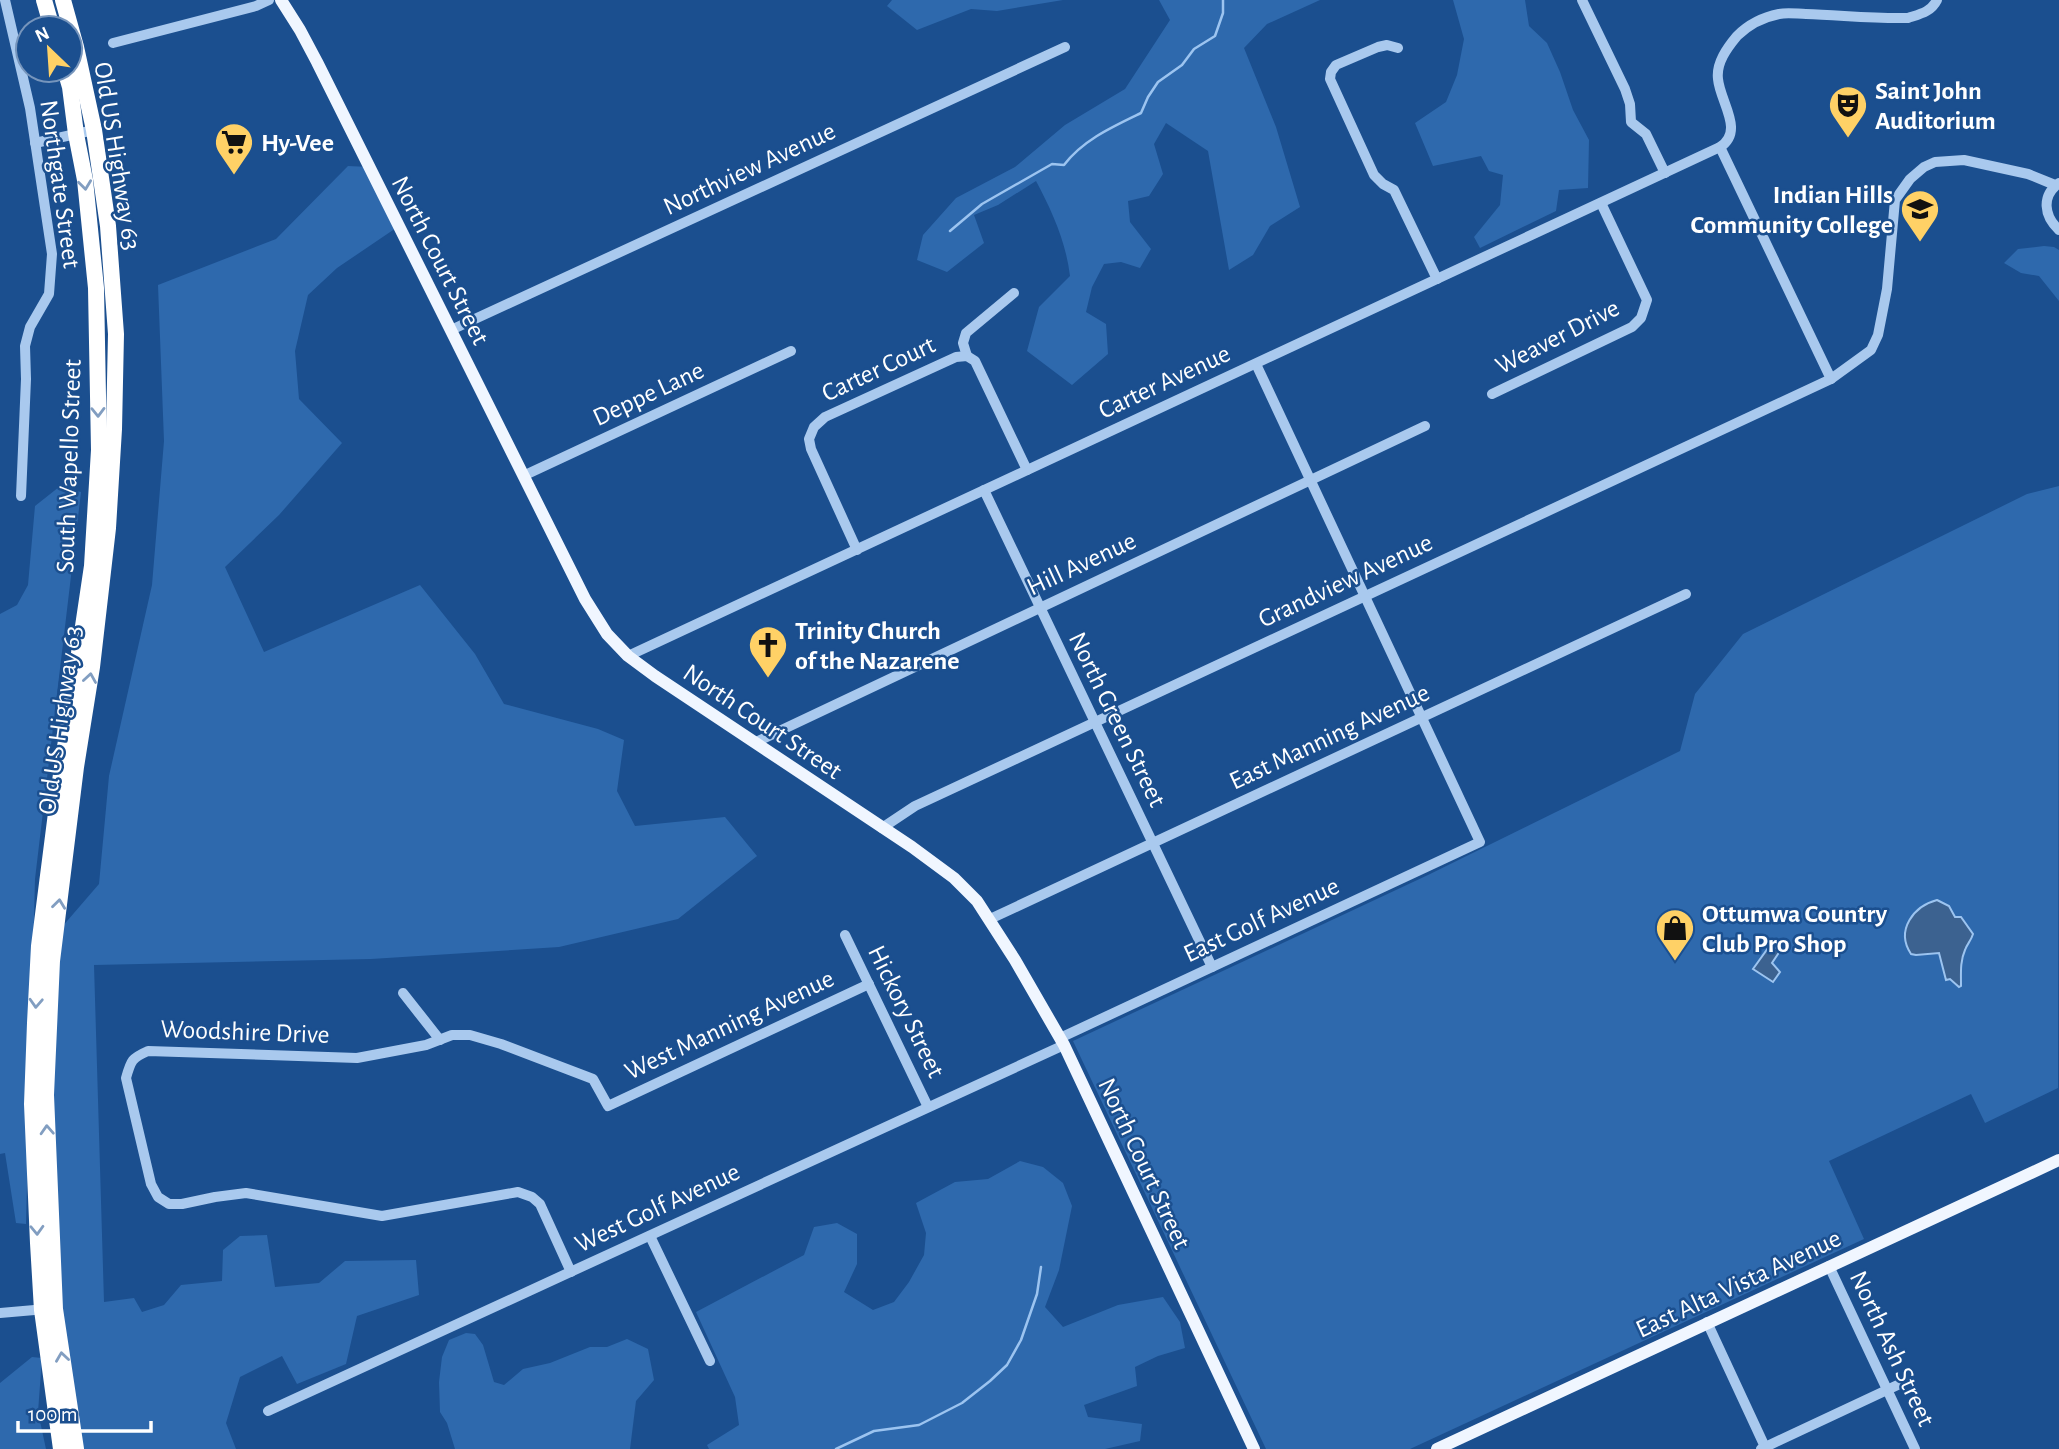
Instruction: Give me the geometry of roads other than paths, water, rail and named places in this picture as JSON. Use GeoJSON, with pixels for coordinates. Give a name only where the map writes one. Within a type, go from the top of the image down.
{"type":"FeatureCollection","features":[{"type":"Feature","properties":{"kind":"highway","name":"Old US Highway 63"},"geometry":{"type":"LineString","coordinates":[[63,0],[94,130],[107,226],[116,334],[114,429],[103,580],[52,961],[46,1096],[48,1309],[76,1449]]}},
{"type":"Feature","properties":{"kind":"highway","name":"South Wapello Street"},"geometry":{"type":"LineString","coordinates":[[61,1449],[32,1104],[39,946],[92,566],[99,450],[96,288],[85,180],[69,84]]}},
{"type":"Feature","properties":{"kind":"main road","name":"North Court Street"},"geometry":{"type":"LineString","coordinates":[[281,0],[317,62],[523,476],[607,635],[628,656],[695,704],[756,741],[954,878],[977,901],[1062,1041],[1254,1449]]}},
{"type":"Feature","properties":{"kind":"main road","name":"East Alta Vista Avenue"},"geometry":{"type":"LineString","coordinates":[[1437,1449],[2059,1160]]}},
{"type":"Feature","properties":{"kind":"street","name":"Northgate Street"},"geometry":{"type":"LineString","coordinates":[[5,0],[30,108],[52,254],[49,294],[30,327],[25,346],[26,411],[21,496]]}},
{"type":"Feature","properties":{"kind":"street"},"geometry":{"type":"LineString","coordinates":[[113,43],[256,6],[269,0]]}},
{"type":"Feature","properties":{"kind":"street"},"geometry":{"type":"LineString","coordinates":[[1582,0],[1625,89],[1630,104],[1631,122],[1646,134],[1665,173]]}},
{"type":"Feature","properties":{"kind":"street"},"geometry":{"type":"LineString","coordinates":[[1831,379],[1720,148],[1732,136],[1718,78],[1721,59],[1741,33],[1754,23],[1782,13],[1908,18],[1925,13],[1937,0]]}},
{"type":"Feature","properties":{"kind":"street"},"geometry":{"type":"LineString","coordinates":[[1398,48],[1387,45],[1336,65],[1330,79],[1374,174],[1383,184],[1394,190],[1437,279]]}},
{"type":"Feature","properties":{"kind":"street","name":"Northview Avenue"},"geometry":{"type":"LineString","coordinates":[[452,330],[1065,47]]}},
{"type":"Feature","properties":{"kind":"street"},"geometry":{"type":"LineString","coordinates":[[35,143],[94,130]]}},
{"type":"Feature","properties":{"kind":"street","name":"Carter Avenue"},"geometry":{"type":"LineString","coordinates":[[628,656],[1720,148]]}},
{"type":"Feature","properties":{"kind":"street","name":"Grandview Avenue"},"geometry":{"type":"LineString","coordinates":[[881,828],[915,806],[1831,379],[1871,350],[1878,335],[1887,289],[1895,200],[1910,178],[1924,167],[1935,162],[1964,160],[2028,174],[2057,184]]}},
{"type":"Feature","properties":{"kind":"street"},"geometry":{"type":"LineString","coordinates":[[2057,184],[2049,193],[2046,211],[2059,230]]}},
{"type":"Feature","properties":{"kind":"street","name":"Weaver Drive"},"geometry":{"type":"LineString","coordinates":[[1492,394],[1632,327],[1641,318],[1647,300],[1601,203]]}},
{"type":"Feature","properties":{"kind":"street"},"geometry":{"type":"LineString","coordinates":[[967,356],[963,343],[966,333],[1014,293]]}},
{"type":"Feature","properties":{"kind":"street","name":"Deppe Lane"},"geometry":{"type":"LineString","coordinates":[[523,476],[792,351]]}},
{"type":"Feature","properties":{"kind":"street","name":"Carter Court"},"geometry":{"type":"LineString","coordinates":[[857,550],[811,449],[809,439],[814,427],[825,416],[956,356],[967,356],[975,360],[1027,470]]}},
{"type":"Feature","properties":{"kind":"street"},"geometry":{"type":"LineString","coordinates":[[1256,364],[1422,717]]}},
{"type":"Feature","properties":{"kind":"street","name":"Hill Avenue"},"geometry":{"type":"LineString","coordinates":[[756,741],[1425,426]]}},
{"type":"Feature","properties":{"kind":"street","name":"North Green Street"},"geometry":{"type":"LineString","coordinates":[[984,491],[1212,967]]}},
{"type":"Feature","properties":{"kind":"street","name":"East Manning Avenue"},"geometry":{"type":"LineString","coordinates":[[990,919],[1686,594]]}},
{"type":"Feature","properties":{"kind":"street","name":"East Golf Avenue"},"geometry":{"type":"LineString","coordinates":[[1062,1041],[1212,967],[1480,842],[1422,717]]}},
{"type":"Feature","properties":{"kind":"street","name":"Hickory Street"},"geometry":{"type":"LineString","coordinates":[[845,935],[928,1107]]}},
{"type":"Feature","properties":{"kind":"street","name":"West Manning Avenue"},"geometry":{"type":"LineString","coordinates":[[608,1106],[869,984]]}},
{"type":"Feature","properties":{"kind":"street"},"geometry":{"type":"LineString","coordinates":[[402,993],[440,1040]]}},
{"type":"Feature","properties":{"kind":"street","name":"Woodshire Drive"},"geometry":{"type":"LineString","coordinates":[[571,1272],[540,1204],[531,1196],[519,1192],[382,1216],[246,1193],[169,1204],[158,1198],[151,1184],[126,1078],[134,1058],[148,1051],[357,1058],[426,1045],[452,1035],[470,1034],[593,1079],[608,1106]]}},
{"type":"Feature","properties":{"kind":"street","name":"West Golf Avenue"},"geometry":{"type":"LineString","coordinates":[[268,1411],[928,1107],[1062,1041]]}},
{"type":"Feature","properties":{"kind":"street"},"geometry":{"type":"LineString","coordinates":[[650,1236],[710,1361]]}},
{"type":"Feature","properties":{"kind":"street","name":"North Ash Street"},"geometry":{"type":"LineString","coordinates":[[1829,1266],[1915,1449]]}},
{"type":"Feature","properties":{"kind":"street"},"geometry":{"type":"LineString","coordinates":[[0,1313],[48,1309]]}},
{"type":"Feature","properties":{"kind":"street"},"geometry":{"type":"LineString","coordinates":[[1707,1322],[1764,1448],[1904,1382]]}},
{"type":"Feature","properties":{"kind":"waterway"},"geometry":{"type":"LineString","coordinates":[[950,231],[982,204],[1052,164],[1064,165],[1089,141],[1141,113],[1158,82],[1182,65],[1194,49],[1215,36],[1223,13],[1223,0]]}},
{"type":"Feature","properties":{"kind":"waterway"},"geometry":{"type":"LineString","coordinates":[[836,1449],[874,1431],[919,1425],[962,1403],[990,1381],[1007,1365],[1021,1340],[1037,1294],[1041,1267]]}},
{"type":"Feature","properties":{"kind":"place","name":"Saint John Auditorium"},"geometry":{"type":"Point","coordinates":[1848,139]}},
{"type":"Feature","properties":{"kind":"place","name":"Hy-Vee"},"geometry":{"type":"Point","coordinates":[234,176]}},
{"type":"Feature","properties":{"kind":"place","name":"Indian Hills Community College"},"geometry":{"type":"Point","coordinates":[1920,243]}},
{"type":"Feature","properties":{"kind":"place","name":"Trinity Church of the Nazarene"},"geometry":{"type":"Point","coordinates":[768,679]}},
{"type":"Feature","properties":{"kind":"place","name":"Ottumwa Country Club Pro Shop"},"geometry":{"type":"Point","coordinates":[1675,962]}}]}
